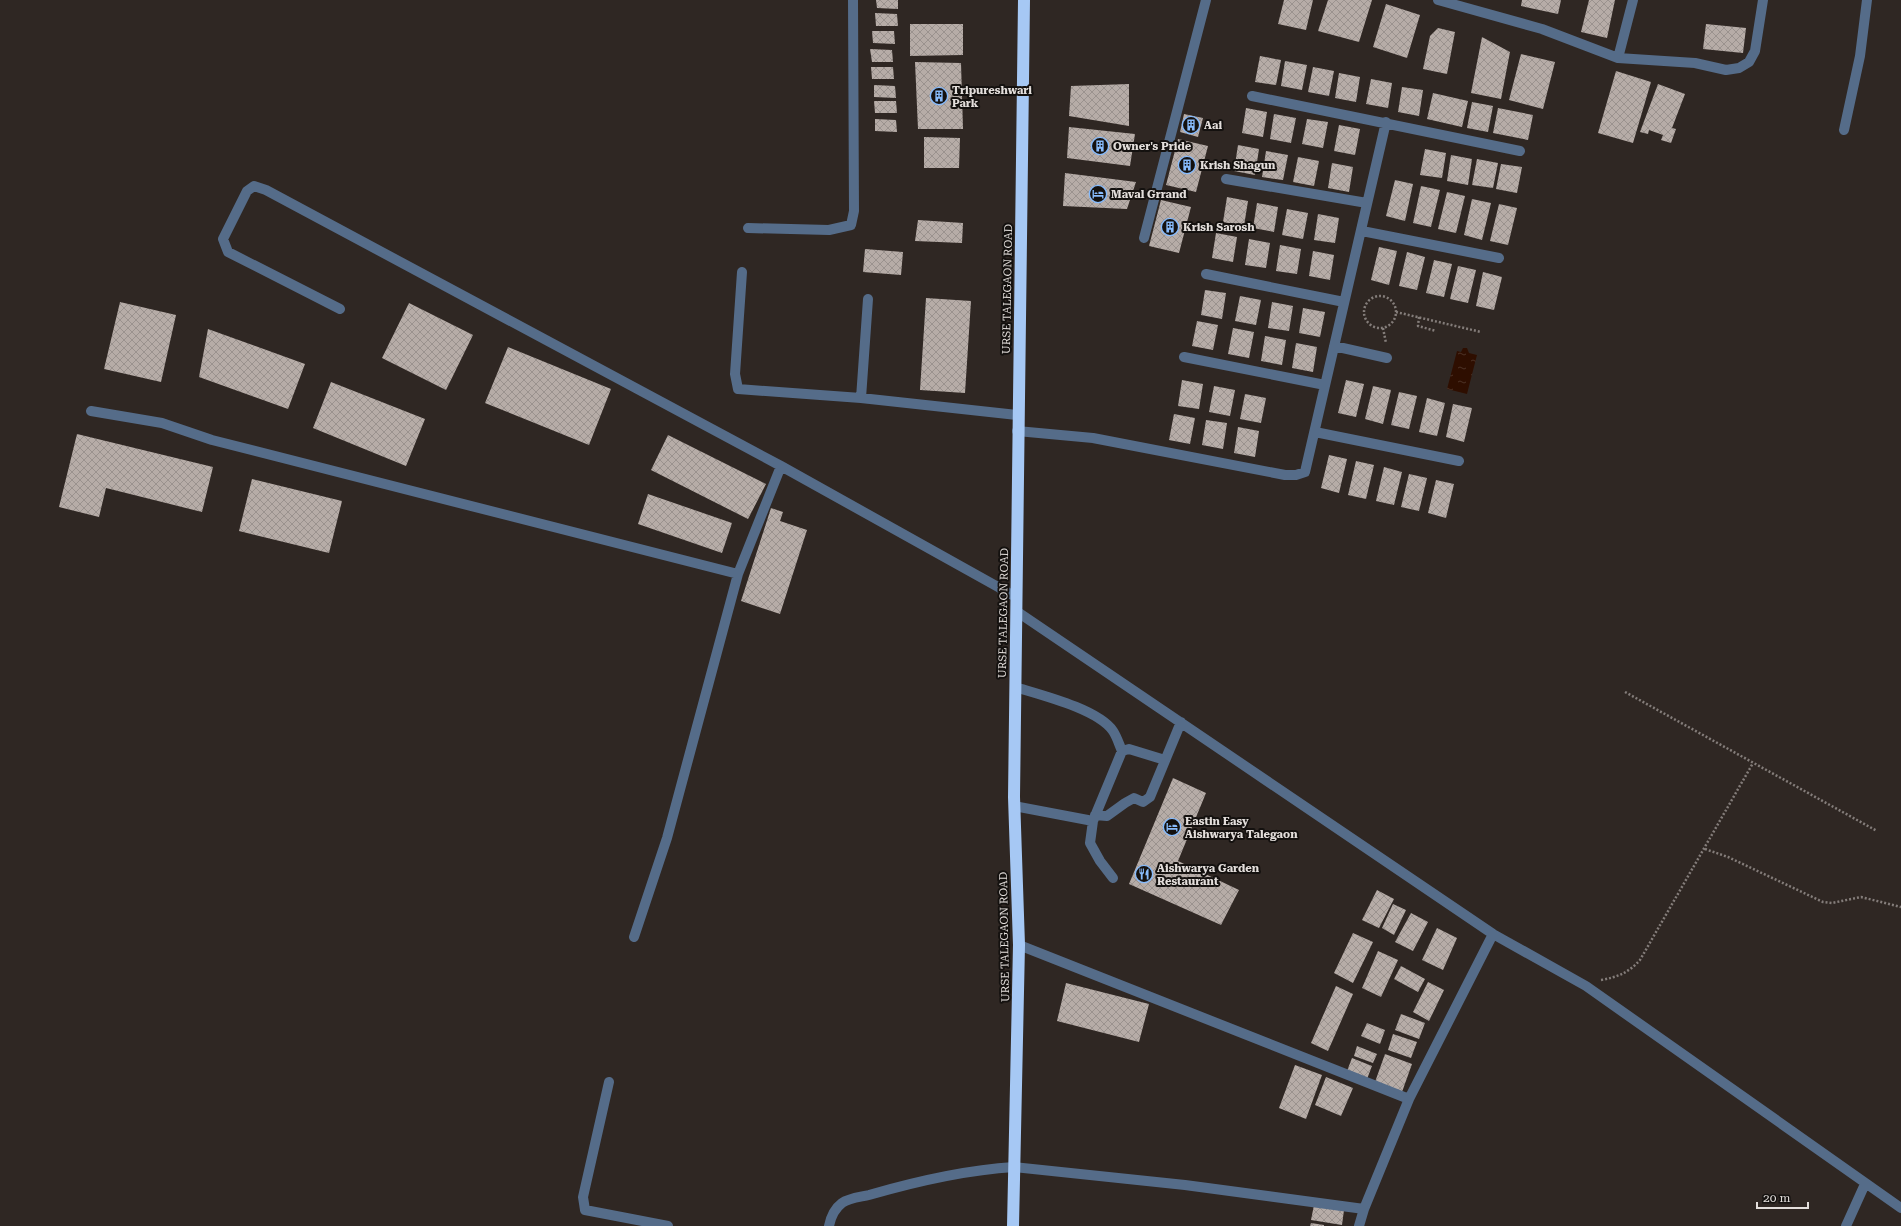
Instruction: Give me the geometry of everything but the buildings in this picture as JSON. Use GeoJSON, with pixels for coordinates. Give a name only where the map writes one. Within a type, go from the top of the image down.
{"type":"FeatureCollection","features":[{"type":"Feature","properties":{"kind":"highway","name":"URSE TALEGAON ROAD"},"geometry":{"type":"LineString","coordinates":[[1012,1226],[1019,945],[1014,806],[1017,415],[1024,0]]}},
{"type":"Feature","properties":{"kind":"street"},"geometry":{"type":"LineString","coordinates":[[748,228],[829,230],[851,225],[854,211],[853,0]]}},
{"type":"Feature","properties":{"kind":"street"},"geometry":{"type":"LineString","coordinates":[[1144,238],[1206,0]]}},
{"type":"Feature","properties":{"kind":"street"},"geometry":{"type":"LineString","coordinates":[[1438,0],[1542,29],[1618,58],[1694,63],[1726,70],[1739,68],[1749,62],[1755,51],[1763,0]]}},
{"type":"Feature","properties":{"kind":"street"},"geometry":{"type":"LineString","coordinates":[[1618,58],[1632,0]]}},
{"type":"Feature","properties":{"kind":"street"},"geometry":{"type":"LineString","coordinates":[[1844,130],[1860,56],[1867,0]]}},
{"type":"Feature","properties":{"kind":"street"},"geometry":{"type":"LineString","coordinates":[[1252,96],[1386,122],[1520,151]]}},
{"type":"Feature","properties":{"kind":"street"},"geometry":{"type":"LineString","coordinates":[[1017,431],[1093,438],[1290,475],[1305,472],[1386,122]]}},
{"type":"Feature","properties":{"kind":"street"},"geometry":{"type":"LineString","coordinates":[[1226,179],[1367,203]]}},
{"type":"Feature","properties":{"kind":"street"},"geometry":{"type":"LineString","coordinates":[[340,309],[228,252],[223,239],[247,191],[254,186],[266,190],[781,466],[1016,597]]}},
{"type":"Feature","properties":{"kind":"street"},"geometry":{"type":"LineString","coordinates":[[1362,231],[1500,258]]}},
{"type":"Feature","properties":{"kind":"street"},"geometry":{"type":"LineString","coordinates":[[742,272],[736,374],[738,389],[861,398],[1017,415]]}},
{"type":"Feature","properties":{"kind":"street"},"geometry":{"type":"LineString","coordinates":[[1206,274],[1344,302]]}},
{"type":"Feature","properties":{"kind":"street"},"geometry":{"type":"LineString","coordinates":[[861,398],[868,299]]}},
{"type":"Feature","properties":{"kind":"street"},"geometry":{"type":"LineString","coordinates":[[1334,346],[1387,358]]}},
{"type":"Feature","properties":{"kind":"street"},"geometry":{"type":"LineString","coordinates":[[1184,357],[1325,385]]}},
{"type":"Feature","properties":{"kind":"street"},"geometry":{"type":"LineString","coordinates":[[91,411],[162,423],[212,440],[738,574]]}},
{"type":"Feature","properties":{"kind":"street"},"geometry":{"type":"LineString","coordinates":[[1315,432],[1459,461]]}},
{"type":"Feature","properties":{"kind":"street"},"geometry":{"type":"LineString","coordinates":[[634,937],[667,838],[738,574],[781,466]]}},
{"type":"Feature","properties":{"kind":"street"},"geometry":{"type":"LineString","coordinates":[[1016,611],[1493,934],[1586,986],[1901,1208]]}},
{"type":"Feature","properties":{"kind":"street"},"geometry":{"type":"LineString","coordinates":[[1015,686],[1077,708],[1100,718],[1113,731],[1122,751],[1094,818],[1090,843],[1113,878]]}},
{"type":"Feature","properties":{"kind":"street"},"geometry":{"type":"LineString","coordinates":[[1014,806],[1094,818],[1107,816],[1134,798],[1143,802],[1150,797],[1181,722]]}},
{"type":"Feature","properties":{"kind":"street"},"geometry":{"type":"LineString","coordinates":[[1122,751],[1129,749],[1165,760]]}},
{"type":"Feature","properties":{"kind":"street"},"geometry":{"type":"LineString","coordinates":[[1359,1226],[1364,1209],[1409,1099],[1493,934]]}},
{"type":"Feature","properties":{"kind":"street"},"geometry":{"type":"LineString","coordinates":[[1019,945],[1409,1099]]}},
{"type":"Feature","properties":{"kind":"street"},"geometry":{"type":"LineString","coordinates":[[610,1082],[583,1197],[585,1210],[630,1222],[668,1226]]}},
{"type":"Feature","properties":{"kind":"street"},"geometry":{"type":"LineString","coordinates":[[829,1226],[832,1215],[844,1202],[899,1186],[996,1168],[1014,1167],[1185,1185],[1364,1209]]}},
{"type":"Feature","properties":{"kind":"street"},"geometry":{"type":"LineString","coordinates":[[1846,1226],[1865,1184]]}},
{"type":"Feature","properties":{"kind":"path"},"geometry":{"type":"LineString","coordinates":[[1380,296],[1386,297],[1391,301],[1396,312],[1392,322],[1383,328],[1377,328],[1367,322],[1364,310],[1369,300],[1380,296]]}},
{"type":"Feature","properties":{"kind":"path"},"geometry":{"type":"LineString","coordinates":[[1396,312],[1481,332]]}},
{"type":"Feature","properties":{"kind":"path"},"geometry":{"type":"LineString","coordinates":[[1419,317],[1418,326],[1436,331]]}},
{"type":"Feature","properties":{"kind":"path"},"geometry":{"type":"LineString","coordinates":[[1383,328],[1386,343]]}},
{"type":"Feature","properties":{"kind":"path"},"geometry":{"type":"LineString","coordinates":[[1625,692],[1877,832]]}},
{"type":"Feature","properties":{"kind":"path"},"geometry":{"type":"LineString","coordinates":[[1586,986],[1598,980],[1618,977],[1630,971],[1640,960],[1754,763]]}},
{"type":"Feature","properties":{"kind":"path"},"geometry":{"type":"LineString","coordinates":[[1705,849],[1728,857],[1823,902],[1832,903],[1861,897],[1901,907]]}},
{"type":"Feature","properties":{"kind":"water"},"geometry":{"type":"Polygon","coordinates":[[[1463,348],[1467,348],[1469,353],[1477,355],[1467,394],[1447,389],[1457,351],[1461,352],[1463,348]]]}},
{"type":"Feature","properties":{"kind":"place","name":"Tripureshwari Park"},"geometry":{"type":"Point","coordinates":[939,96]}},
{"type":"Feature","properties":{"kind":"place","name":"Aai"},"geometry":{"type":"Point","coordinates":[1191,125]}},
{"type":"Feature","properties":{"kind":"place","name":"Owner's Pride"},"geometry":{"type":"Point","coordinates":[1100,146]}},
{"type":"Feature","properties":{"kind":"place","name":"Krish Shagun"},"geometry":{"type":"Point","coordinates":[1187,165]}},
{"type":"Feature","properties":{"kind":"place","name":"Maval Grrand"},"geometry":{"type":"Point","coordinates":[1098,194]}},
{"type":"Feature","properties":{"kind":"place","name":"Krish Sarosh"},"geometry":{"type":"Point","coordinates":[1170,227]}},
{"type":"Feature","properties":{"kind":"place","name":"Eastin Easy Aishwarya Talegaon"},"geometry":{"type":"Point","coordinates":[1172,827]}},
{"type":"Feature","properties":{"kind":"place","name":"Aishwarya Garden Restaurant"},"geometry":{"type":"Point","coordinates":[1144,874]}}]}
